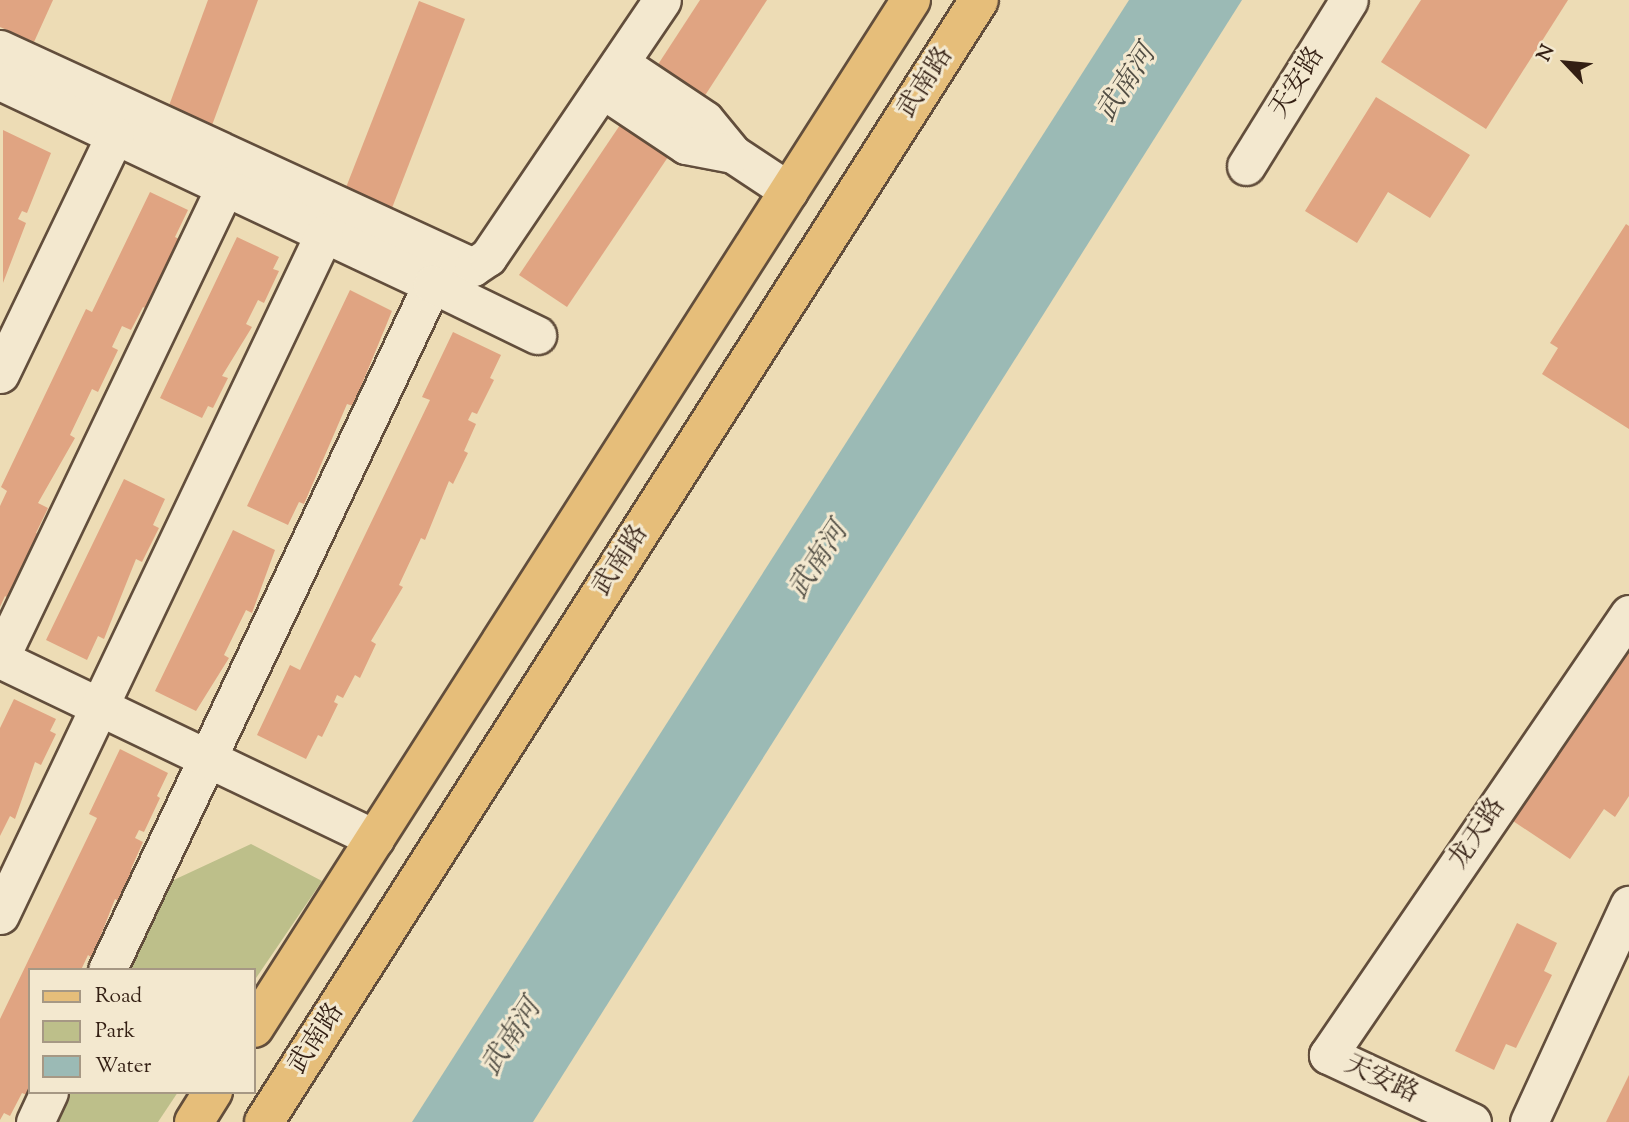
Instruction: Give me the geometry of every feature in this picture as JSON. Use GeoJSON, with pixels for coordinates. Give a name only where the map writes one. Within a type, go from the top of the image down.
{"type":"FeatureCollection","features":[{"type":"Feature","properties":{"kind":"main road"},"geometry":{"type":"LineString","coordinates":[[256,1025],[911,0]]}},
{"type":"Feature","properties":{"kind":"main road","name":"武南路"},"geometry":{"type":"LineString","coordinates":[[264,1122],[979,0]]}},
{"type":"Feature","properties":{"kind":"main road"},"geometry":{"type":"LineString","coordinates":[[194,1122],[212,1094]]}},
{"type":"Feature","properties":{"kind":"street"},"geometry":{"type":"LineString","coordinates":[[0,49],[457,263],[473,267],[488,257],[662,0]]}},
{"type":"Feature","properties":{"kind":"street","name":"天安路"},"geometry":{"type":"LineString","coordinates":[[1246,166],[1349,0]]}},
{"type":"Feature","properties":{"kind":"street"},"geometry":{"type":"LineString","coordinates":[[611,76],[705,120],[733,154],[789,191]]}},
{"type":"Feature","properties":{"kind":"street"},"geometry":{"type":"LineString","coordinates":[[0,80],[537,335]]}},
{"type":"Feature","properties":{"kind":"street"},"geometry":{"type":"LineString","coordinates":[[0,374],[115,135]]}},
{"type":"Feature","properties":{"kind":"street"},"geometry":{"type":"LineString","coordinates":[[225,187],[0,658],[375,839]]}},
{"type":"Feature","properties":{"kind":"street"},"geometry":{"type":"LineString","coordinates":[[0,915],[324,234]]}},
{"type":"Feature","properties":{"kind":"street"},"geometry":{"type":"LineString","coordinates":[[108,968],[432,284]]}},
{"type":"Feature","properties":{"kind":"street","name":"龙天路"},"geometry":{"type":"LineString","coordinates":[[1328,1055],[1629,614]]}},
{"type":"Feature","properties":{"kind":"street"},"geometry":{"type":"LineString","coordinates":[[1530,1122],[1629,905]]}},
{"type":"Feature","properties":{"kind":"street","name":"天安路"},"geometry":{"type":"LineString","coordinates":[[1328,1055],[1472,1122]]}},
{"type":"Feature","properties":{"kind":"street"},"geometry":{"type":"LineString","coordinates":[[35,1122],[48,1094]]}},
{"type":"Feature","properties":{"kind":"green space"},"geometry":{"type":"Polygon","coordinates":[[[251,844],[322,881],[256,978],[256,968],[124,968],[163,885],[251,844]]]}},
{"type":"Feature","properties":{"kind":"green space"},"geometry":{"type":"Polygon","coordinates":[[[63,1094],[177,1094],[158,1122],[50,1122],[63,1094]]]}},
{"type":"Feature","properties":{"kind":"water","name":"武南河"},"geometry":{"type":"Polygon","coordinates":[[[1129,0],[1242,0],[533,1122],[412,1122],[1129,0]]]}},
{"type":"Feature","properties":{"kind":"building"},"geometry":{"type":"Polygon","coordinates":[[[0,0],[53,0],[34,42],[0,27],[0,0]]]}},
{"type":"Feature","properties":{"kind":"building"},"geometry":{"type":"Polygon","coordinates":[[[208,0],[258,0],[211,128],[167,111],[208,0]]]}},
{"type":"Feature","properties":{"kind":"building"},"geometry":{"type":"Polygon","coordinates":[[[700,0],[767,0],[704,97],[657,66],[700,0]]]}},
{"type":"Feature","properties":{"kind":"building"},"geometry":{"type":"Polygon","coordinates":[[[1421,0],[1568,0],[1486,129],[1381,62],[1421,0]]]}},
{"type":"Feature","properties":{"kind":"building"},"geometry":{"type":"Polygon","coordinates":[[[419,1],[465,19],[392,208],[345,190],[419,1]]]}},
{"type":"Feature","properties":{"kind":"building"},"geometry":{"type":"Polygon","coordinates":[[[1376,97],[1470,155],[1430,218],[1388,192],[1357,243],[1305,211],[1376,97]]]}},
{"type":"Feature","properties":{"kind":"building"},"geometry":{"type":"Polygon","coordinates":[[[620,125],[668,157],[567,307],[519,275],[620,125]]]}},
{"type":"Feature","properties":{"kind":"building"},"geometry":{"type":"Polygon","coordinates":[[[3,130],[51,153],[27,213],[22,211],[18,219],[26,223],[3,283],[3,130]]]}},
{"type":"Feature","properties":{"kind":"building"},"geometry":{"type":"Polygon","coordinates":[[[150,192],[188,210],[175,237],[181,240],[147,309],[143,307],[131,330],[122,326],[112,347],[118,350],[98,392],[92,389],[70,435],[75,438],[38,503],[48,508],[36,533],[42,536],[11,600],[5,596],[0,607],[0,506],[7,491],[1,487],[86,309],[92,312],[150,192]]]}},
{"type":"Feature","properties":{"kind":"building"},"geometry":{"type":"Polygon","coordinates":[[[1626,224],[1629,226],[1629,429],[1542,374],[1558,348],[1550,343],[1626,224]]]}},
{"type":"Feature","properties":{"kind":"building"},"geometry":{"type":"Polygon","coordinates":[[[237,237],[279,257],[273,269],[279,271],[264,303],[258,300],[246,324],[252,327],[222,376],[228,378],[213,408],[208,406],[202,418],[160,398],[237,237]]]}},
{"type":"Feature","properties":{"kind":"building"},"geometry":{"type":"Polygon","coordinates":[[[350,290],[392,311],[353,406],[347,404],[304,504],[299,502],[288,525],[247,506],[350,290]]]}},
{"type":"Feature","properties":{"kind":"building"},"geometry":{"type":"Polygon","coordinates":[[[453,332],[501,355],[490,378],[494,380],[477,414],[472,412],[468,420],[476,424],[464,451],[468,453],[453,484],[449,481],[425,540],[421,538],[399,585],[403,587],[371,641],[376,644],[360,678],[355,675],[343,698],[337,695],[334,702],[338,704],[322,737],[318,735],[306,759],[257,735],[290,665],[300,670],[430,400],[422,397],[453,332]]]}},
{"type":"Feature","properties":{"kind":"building"},"geometry":{"type":"Polygon","coordinates":[[[124,479],[165,499],[153,525],[159,528],[142,562],[136,559],[104,639],[98,636],[87,660],[46,640],[124,479]]]}},
{"type":"Feature","properties":{"kind":"building"},"geometry":{"type":"Polygon","coordinates":[[[233,530],[275,550],[252,613],[246,610],[224,655],[229,658],[196,711],[155,691],[233,530]]]}},
{"type":"Feature","properties":{"kind":"building"},"geometry":{"type":"Polygon","coordinates":[[[1629,649],[1629,796],[1615,817],[1604,809],[1570,859],[1513,821],[1629,649]]]}},
{"type":"Feature","properties":{"kind":"building"},"geometry":{"type":"Polygon","coordinates":[[[14,699],[56,719],[50,731],[56,734],[41,765],[35,762],[15,819],[10,816],[0,836],[0,728],[14,699]]]}},
{"type":"Feature","properties":{"kind":"building"},"geometry":{"type":"Polygon","coordinates":[[[120,749],[168,773],[144,832],[139,830],[135,838],[143,842],[131,869],[135,871],[121,902],[115,899],[92,958],[88,955],[82,968],[28,968],[28,1093],[22,1093],[10,1116],[4,1113],[0,1120],[0,1019],[97,818],[89,814],[120,749]]]}},
{"type":"Feature","properties":{"kind":"building"},"geometry":{"type":"Polygon","coordinates":[[[1517,923],[1557,943],[1544,971],[1552,975],[1516,1048],[1506,1044],[1494,1070],[1455,1051],[1517,923]]]}},
{"type":"Feature","properties":{"kind":"building"},"geometry":{"type":"Polygon","coordinates":[[[1629,1075],[1629,1122],[1606,1122],[1629,1075]]]}}]}
